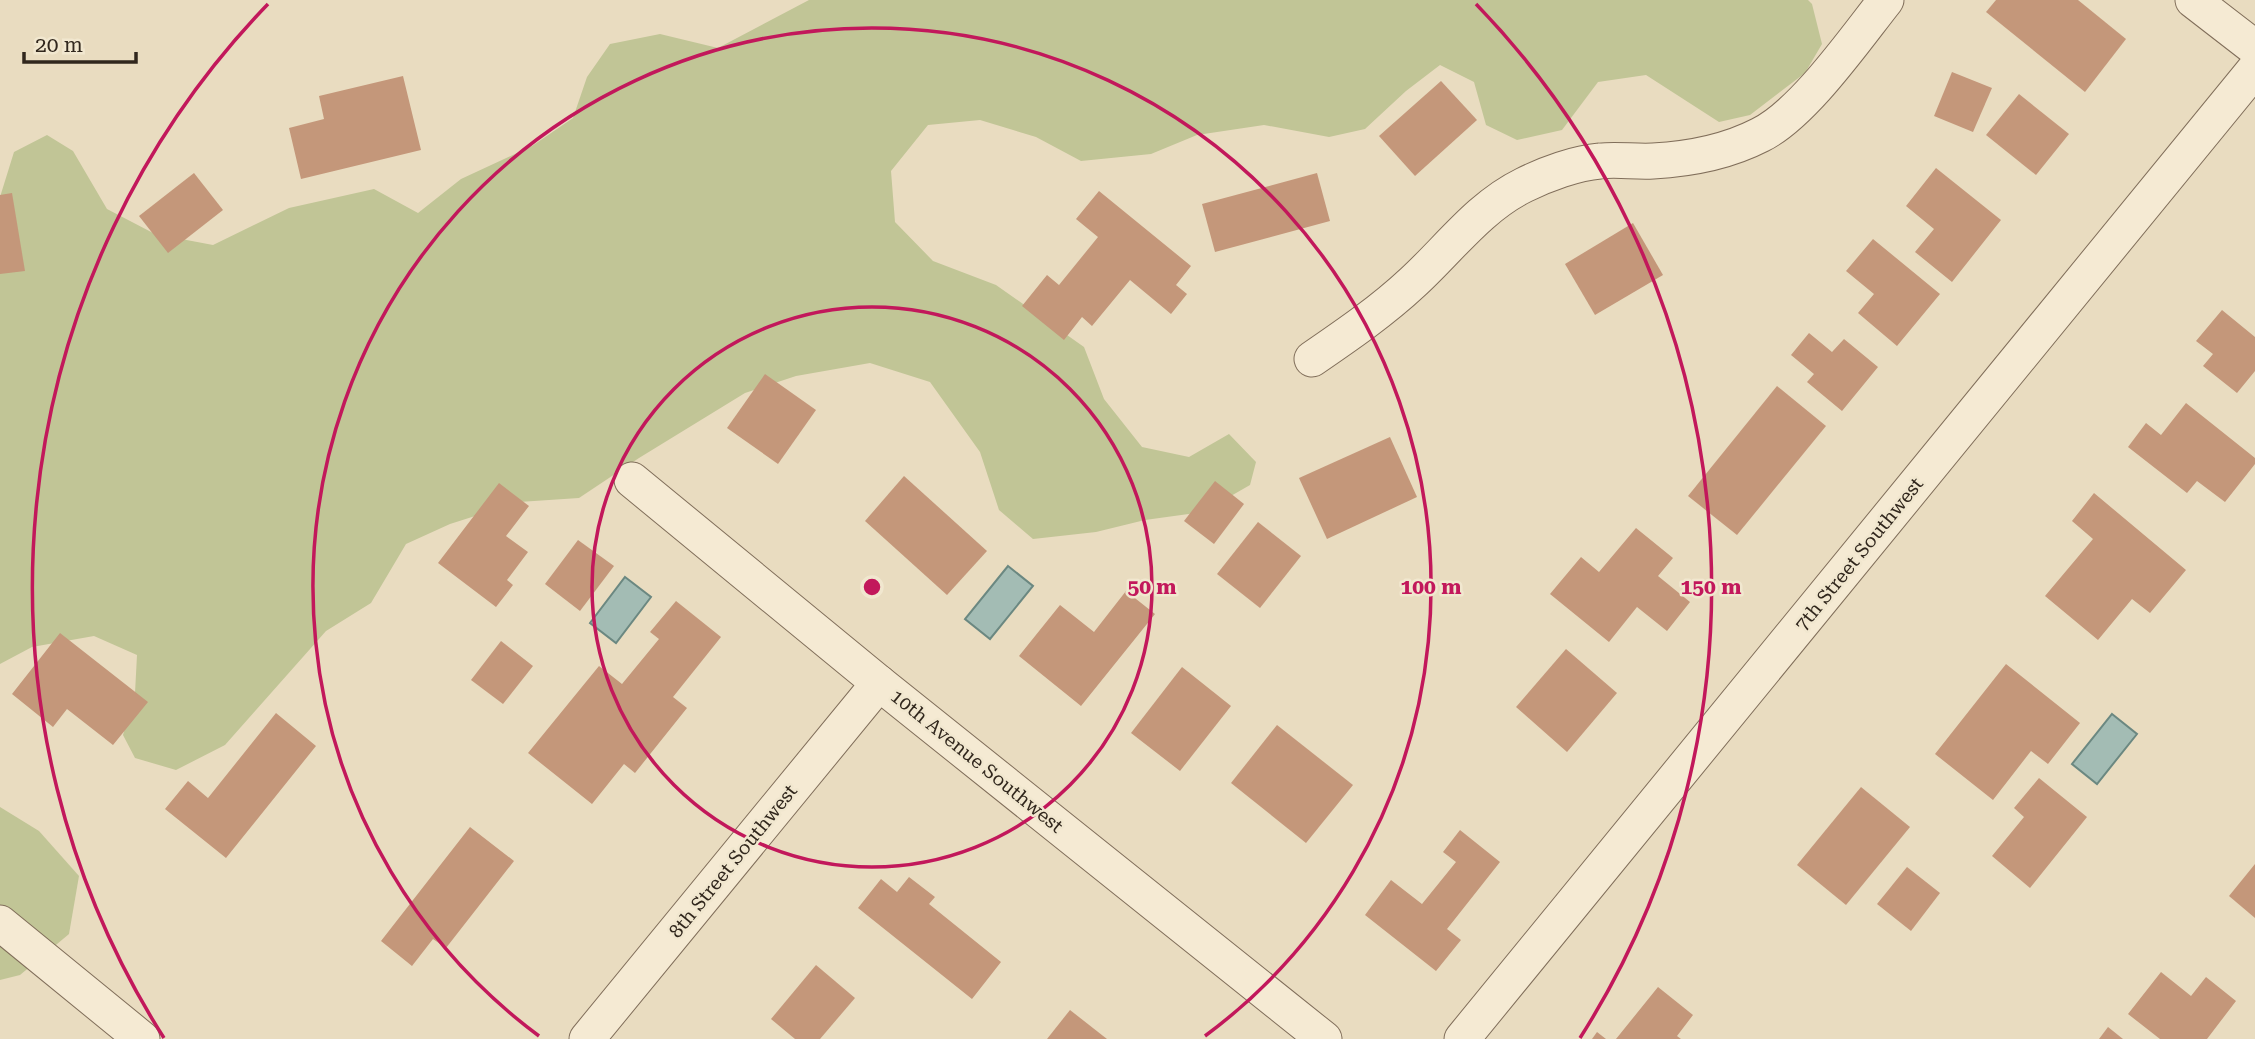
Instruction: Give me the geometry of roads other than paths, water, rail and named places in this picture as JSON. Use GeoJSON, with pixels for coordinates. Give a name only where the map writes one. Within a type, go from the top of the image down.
{"type":"FeatureCollection","features":[{"type":"Feature","properties":{"kind":"street"},"geometry":{"type":"LineString","coordinates":[[1312,359],[1375,316],[1415,280],[1457,236],[1498,201],[1524,185],[1571,167],[1599,161],[1653,161],[1720,152],[1762,134],[1785,117],[1819,83],[1886,0]]}},
{"type":"Feature","properties":{"kind":"street"},"geometry":{"type":"LineString","coordinates":[[2193,0],[2255,48]]}},
{"type":"Feature","properties":{"kind":"street","name":"7th Street Southwest"},"geometry":{"type":"LineString","coordinates":[[1462,1039],[2255,69]]}},
{"type":"Feature","properties":{"kind":"street","name":"10th Avenue Southwest"},"geometry":{"type":"LineString","coordinates":[[632,480],[879,683],[1324,1039]]}},
{"type":"Feature","properties":{"kind":"street","name":"8th Street Southwest"},"geometry":{"type":"LineString","coordinates":[[587,1039],[879,683]]}},
{"type":"Feature","properties":{"kind":"street"},"geometry":{"type":"LineString","coordinates":[[0,923],[142,1039]]}},
{"type":"Feature","properties":{"kind":"water"},"geometry":{"type":"Polygon","coordinates":[[[1008,566],[1033,586],[990,639],[965,619],[1008,566]]]}},
{"type":"Feature","properties":{"kind":"water"},"geometry":{"type":"Polygon","coordinates":[[[625,577],[651,597],[616,643],[590,623],[625,577]]]}},
{"type":"Feature","properties":{"kind":"water"},"geometry":{"type":"Polygon","coordinates":[[[2112,714],[2137,734],[2097,784],[2072,764],[2112,714]]]}}]}
